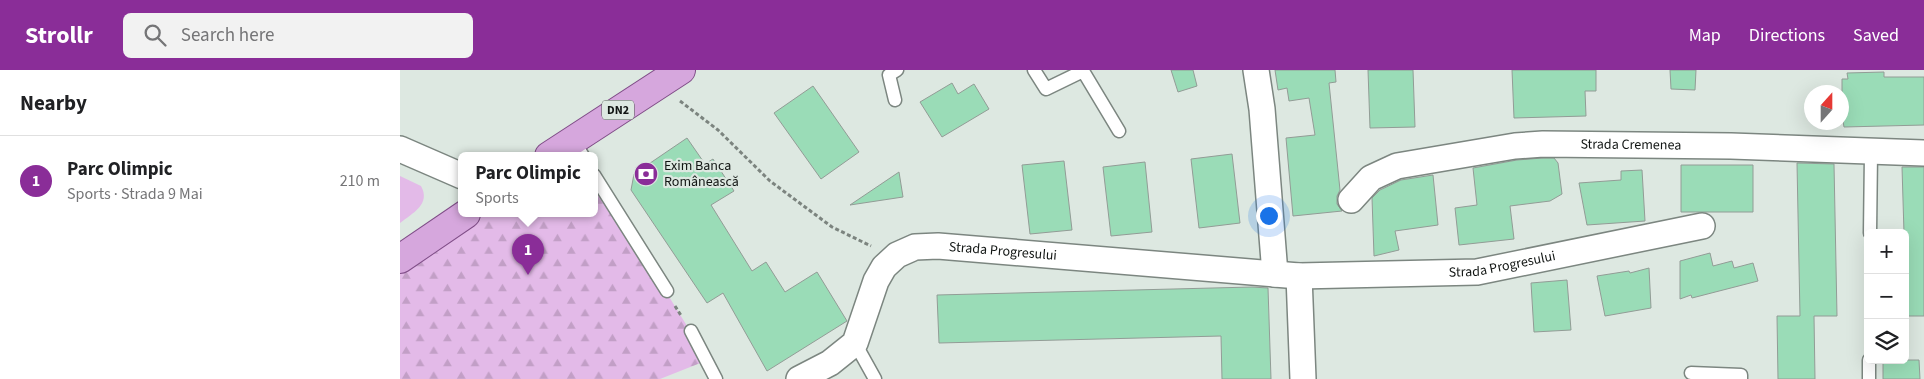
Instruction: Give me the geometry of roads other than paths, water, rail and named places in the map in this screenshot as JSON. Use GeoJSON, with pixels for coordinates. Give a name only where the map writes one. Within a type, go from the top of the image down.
{"type":"FeatureCollection","features":[{"type":"Feature","properties":{"kind":"main road","name":"DN2"},"geometry":{"type":"LineString","coordinates":[[564,152],[578,148],[680,70]]}},
{"type":"Feature","properties":{"kind":"main road"},"geometry":{"type":"LineString","coordinates":[[400,259],[462,217]]}},
{"type":"Feature","properties":{"kind":"street"},"geometry":{"type":"LineString","coordinates":[[1256,70],[1303,379]]}},
{"type":"Feature","properties":{"kind":"street","name":"Strada Cremenea"},"geometry":{"type":"LineString","coordinates":[[1351,200],[1371,178],[1397,166],[1515,146],[1584,144],[1731,146],[1924,153]]}},
{"type":"Feature","properties":{"kind":"street"},"geometry":{"type":"LineString","coordinates":[[400,149],[458,174]]}},
{"type":"Feature","properties":{"kind":"street","name":"Strada Progresului"},"geometry":{"type":"LineString","coordinates":[[855,343],[876,281],[884,266],[894,257],[915,247],[938,246],[1287,275],[1477,272],[1702,226]]}},
{"type":"Feature","properties":{"kind":"street"},"geometry":{"type":"LineString","coordinates":[[799,379],[830,363],[855,343]]}},
{"type":"Feature","properties":{"kind":"lane"},"geometry":{"type":"LineString","coordinates":[[895,100],[889,75],[897,70]]}},
{"type":"Feature","properties":{"kind":"lane"},"geometry":{"type":"LineString","coordinates":[[1034,70],[1046,89],[1083,71],[1119,131]]}},
{"type":"Feature","properties":{"kind":"lane"},"geometry":{"type":"LineString","coordinates":[[1870,229],[1871,152]]}},
{"type":"Feature","properties":{"kind":"lane"},"geometry":{"type":"LineString","coordinates":[[598,181],[667,291]]}},
{"type":"Feature","properties":{"kind":"lane"},"geometry":{"type":"LineString","coordinates":[[691,331],[716,379]]}},
{"type":"Feature","properties":{"kind":"lane"},"geometry":{"type":"LineString","coordinates":[[855,343],[875,379]]}},
{"type":"Feature","properties":{"kind":"lane"},"geometry":{"type":"LineString","coordinates":[[1869,364],[1869,379]]}},
{"type":"Feature","properties":{"kind":"lane"},"geometry":{"type":"LineString","coordinates":[[1691,373],[1741,375],[1741,379]]}},
{"type":"Feature","properties":{"kind":"place","name":"Exim Banca Românească"},"geometry":{"type":"Point","coordinates":[646,174]}},
{"type":"Feature","properties":{"kind":"place","name":"Parc Olimpic"},"geometry":{"type":"Point","coordinates":[528,275]}}]}
